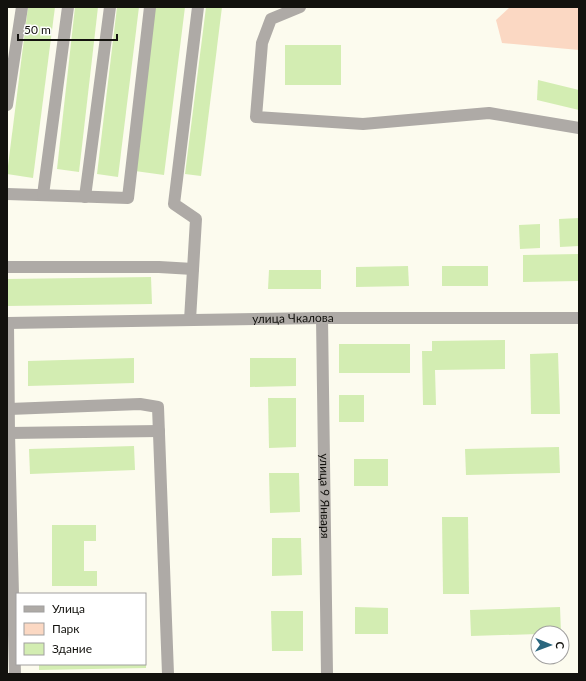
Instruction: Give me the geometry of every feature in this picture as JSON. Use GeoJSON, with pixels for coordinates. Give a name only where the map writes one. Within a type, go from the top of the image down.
{"type":"FeatureCollection","features":[{"type":"Feature","properties":{"kind":"street"},"geometry":{"type":"LineString","coordinates":[[7,105],[22,7]]}},
{"type":"Feature","properties":{"kind":"street"},"geometry":{"type":"LineString","coordinates":[[42,195],[68,7]]}},
{"type":"Feature","properties":{"kind":"street"},"geometry":{"type":"LineString","coordinates":[[85,197],[110,7]]}},
{"type":"Feature","properties":{"kind":"street"},"geometry":{"type":"LineString","coordinates":[[7,194],[128,198],[150,7]]}},
{"type":"Feature","properties":{"kind":"street"},"geometry":{"type":"LineString","coordinates":[[190,320],[196,220],[174,204],[198,7]]}},
{"type":"Feature","properties":{"kind":"street"},"geometry":{"type":"LineString","coordinates":[[300,7],[271,19],[262,43],[256,116],[363,124],[489,113],[579,128]]}},
{"type":"Feature","properties":{"kind":"street"},"geometry":{"type":"LineString","coordinates":[[7,267],[159,267],[193,269]]}},
{"type":"Feature","properties":{"kind":"street","name":"улица Чкалова"},"geometry":{"type":"LineString","coordinates":[[8,324],[322,318],[579,318]]}},
{"type":"Feature","properties":{"kind":"street","name":"улица 9 Января"},"geometry":{"type":"LineString","coordinates":[[322,318],[327,674]]}},
{"type":"Feature","properties":{"kind":"street"},"geometry":{"type":"LineString","coordinates":[[8,324],[10,555],[15,674]]}},
{"type":"Feature","properties":{"kind":"street"},"geometry":{"type":"LineString","coordinates":[[9,409],[140,404],[158,407],[168,674]]}},
{"type":"Feature","properties":{"kind":"street"},"geometry":{"type":"LineString","coordinates":[[9,433],[159,431]]}},
{"type":"Feature","properties":{"kind":"green space"},"geometry":{"type":"Polygon","coordinates":[[[510,7],[579,7],[579,50],[502,43],[496,20],[510,7]]]}},
{"type":"Feature","properties":{"kind":"building"},"geometry":{"type":"Polygon","coordinates":[[[28,7],[55,7],[33,178],[7,174],[28,7]]]}},
{"type":"Feature","properties":{"kind":"building"},"geometry":{"type":"Polygon","coordinates":[[[75,7],[98,7],[79,172],[57,169],[75,7]]]}},
{"type":"Feature","properties":{"kind":"building"},"geometry":{"type":"Polygon","coordinates":[[[117,7],[139,7],[118,177],[97,174],[117,7]]]}},
{"type":"Feature","properties":{"kind":"building"},"geometry":{"type":"Polygon","coordinates":[[[155,7],[185,7],[164,175],[135,171],[155,7]]]}},
{"type":"Feature","properties":{"kind":"building"},"geometry":{"type":"Polygon","coordinates":[[[206,7],[222,7],[201,176],[185,174],[206,7]]]}},
{"type":"Feature","properties":{"kind":"building"},"geometry":{"type":"Polygon","coordinates":[[[285,45],[341,45],[341,85],[285,85],[285,45]]]}},
{"type":"Feature","properties":{"kind":"building"},"geometry":{"type":"Polygon","coordinates":[[[538,80],[579,90],[579,110],[537,100],[538,80]]]}},
{"type":"Feature","properties":{"kind":"building"},"geometry":{"type":"Polygon","coordinates":[[[579,218],[579,246],[560,247],[559,219],[579,218]]]}},
{"type":"Feature","properties":{"kind":"building"},"geometry":{"type":"Polygon","coordinates":[[[540,224],[540,248],[520,249],[519,225],[540,224]]]}},
{"type":"Feature","properties":{"kind":"building"},"geometry":{"type":"Polygon","coordinates":[[[579,254],[579,281],[523,282],[523,255],[579,254]]]}},
{"type":"Feature","properties":{"kind":"building"},"geometry":{"type":"Polygon","coordinates":[[[408,266],[409,286],[356,287],[356,267],[408,266]]]}},
{"type":"Feature","properties":{"kind":"building"},"geometry":{"type":"Polygon","coordinates":[[[442,266],[488,266],[488,286],[442,286],[442,266]]]}},
{"type":"Feature","properties":{"kind":"building"},"geometry":{"type":"Polygon","coordinates":[[[269,270],[321,270],[321,289],[268,289],[269,270]]]}},
{"type":"Feature","properties":{"kind":"building"},"geometry":{"type":"Polygon","coordinates":[[[151,277],[152,304],[7,306],[7,279],[151,277]]]}},
{"type":"Feature","properties":{"kind":"building"},"geometry":{"type":"Polygon","coordinates":[[[505,340],[505,369],[435,370],[436,405],[423,405],[422,351],[432,351],[432,341],[505,340]]]}},
{"type":"Feature","properties":{"kind":"building"},"geometry":{"type":"Polygon","coordinates":[[[339,344],[410,344],[410,373],[339,373],[339,344]]]}},
{"type":"Feature","properties":{"kind":"building"},"geometry":{"type":"Polygon","coordinates":[[[558,353],[560,414],[531,414],[530,354],[558,353]]]}},
{"type":"Feature","properties":{"kind":"building"},"geometry":{"type":"Polygon","coordinates":[[[134,358],[134,383],[28,386],[28,361],[134,358]]]}},
{"type":"Feature","properties":{"kind":"building"},"geometry":{"type":"Polygon","coordinates":[[[250,358],[296,358],[296,386],[250,387],[250,358]]]}},
{"type":"Feature","properties":{"kind":"building"},"geometry":{"type":"Polygon","coordinates":[[[339,395],[364,395],[364,422],[339,422],[339,395]]]}},
{"type":"Feature","properties":{"kind":"building"},"geometry":{"type":"Polygon","coordinates":[[[268,398],[296,398],[296,447],[269,448],[268,398]]]}},
{"type":"Feature","properties":{"kind":"building"},"geometry":{"type":"Polygon","coordinates":[[[134,446],[135,470],[30,474],[29,449],[134,446]]]}},
{"type":"Feature","properties":{"kind":"building"},"geometry":{"type":"Polygon","coordinates":[[[559,447],[560,473],[466,475],[465,449],[559,447]]]}},
{"type":"Feature","properties":{"kind":"building"},"geometry":{"type":"Polygon","coordinates":[[[354,459],[388,459],[388,486],[354,486],[354,459]]]}},
{"type":"Feature","properties":{"kind":"building"},"geometry":{"type":"Polygon","coordinates":[[[269,473],[299,473],[300,512],[270,513],[269,473]]]}},
{"type":"Feature","properties":{"kind":"building"},"geometry":{"type":"Polygon","coordinates":[[[442,517],[468,517],[469,594],[443,594],[442,517]]]}},
{"type":"Feature","properties":{"kind":"building"},"geometry":{"type":"Polygon","coordinates":[[[52,525],[96,525],[96,541],[84,541],[84,571],[97,571],[97,586],[52,586],[52,525]]]}},
{"type":"Feature","properties":{"kind":"building"},"geometry":{"type":"Polygon","coordinates":[[[272,538],[301,538],[302,575],[272,576],[272,538]]]}},
{"type":"Feature","properties":{"kind":"building"},"geometry":{"type":"Polygon","coordinates":[[[355,607],[388,608],[388,634],[355,634],[355,607]]]}},
{"type":"Feature","properties":{"kind":"building"},"geometry":{"type":"Polygon","coordinates":[[[560,607],[561,625],[530,625],[530,634],[471,636],[470,610],[560,607]]]}},
{"type":"Feature","properties":{"kind":"building"},"geometry":{"type":"Polygon","coordinates":[[[271,611],[303,611],[303,651],[272,651],[271,611]]]}},
{"type":"Feature","properties":{"kind":"building"},"geometry":{"type":"Polygon","coordinates":[[[39,665],[146,665],[146,668],[39,670],[39,665]]]}}]}
